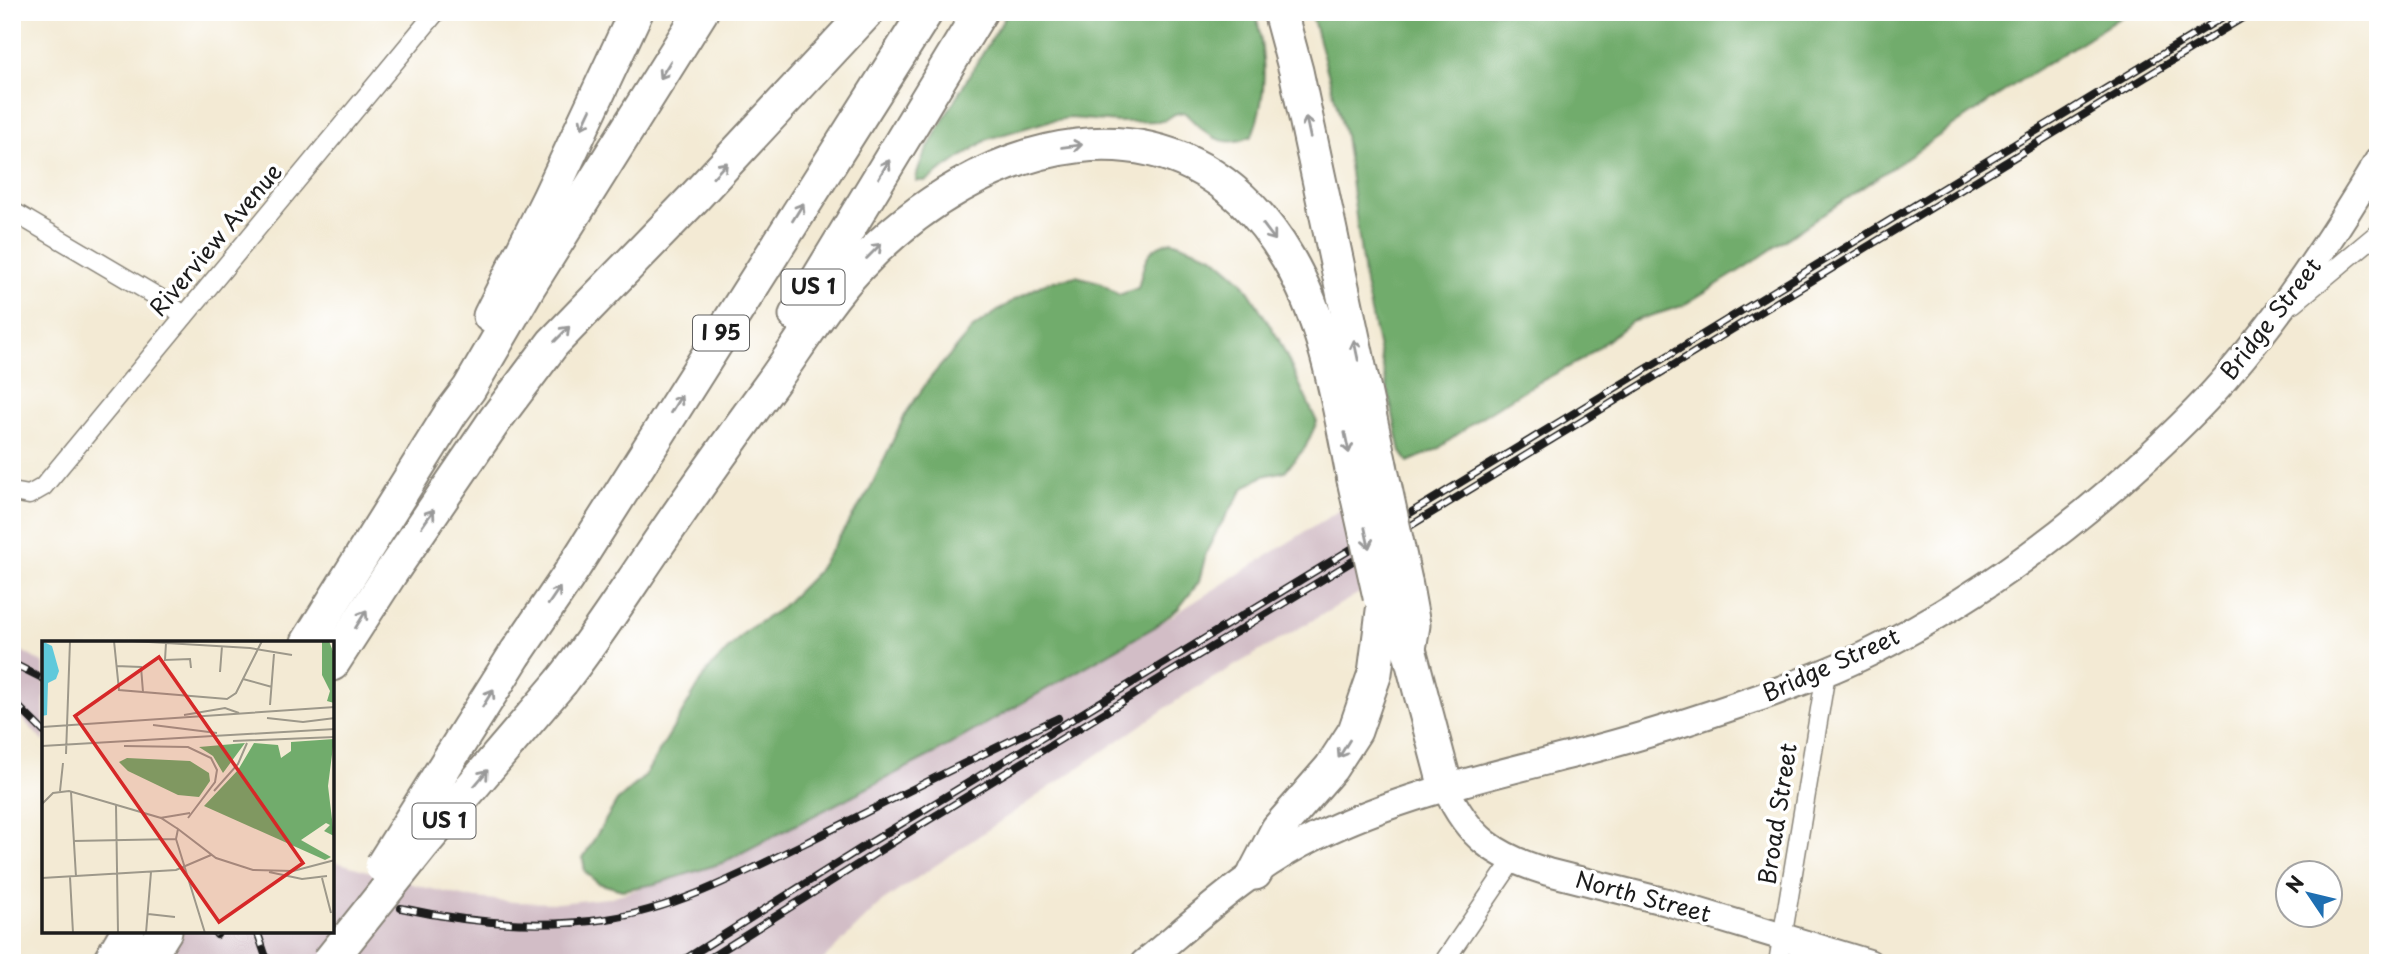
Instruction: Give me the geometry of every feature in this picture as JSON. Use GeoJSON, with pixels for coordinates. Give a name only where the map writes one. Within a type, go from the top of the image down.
{"type":"FeatureCollection","features":[{"type":"Feature","properties":{"kind":"highway"},"geometry":{"type":"LineString","coordinates":[[469,389],[475,360],[493,307],[548,200],[636,12]]}},
{"type":"Feature","properties":{"kind":"highway"},"geometry":{"type":"LineString","coordinates":[[309,641],[451,413],[469,389],[529,286],[701,12]]}},
{"type":"Feature","properties":{"kind":"highway"},"geometry":{"type":"LineString","coordinates":[[334,661],[495,420],[554,343],[665,229],[867,12]]}},
{"type":"Feature","properties":{"kind":"highway","name":"I 95"},"geometry":{"type":"LineString","coordinates":[[321,963],[926,12]]}},
{"type":"Feature","properties":{"kind":"highway","name":"US 1"},"geometry":{"type":"LineString","coordinates":[[328,963],[423,844],[562,681],[604,625],[645,563],[980,12]]}},
{"type":"Feature","properties":{"kind":"highway"},"geometry":{"type":"LineString","coordinates":[[1255,873],[1278,829],[1331,768],[1355,731],[1374,673],[1389,596],[1296,71],[1280,12]]}},
{"type":"Feature","properties":{"kind":"highway"},"geometry":{"type":"LineString","coordinates":[[645,563],[826,306],[856,269],[894,231],[939,199],[983,175],[1029,156],[1076,145],[1122,144],[1178,158],[1225,186],[1259,218],[1287,258],[1311,309],[1367,472]]}},
{"type":"Feature","properties":{"kind":"highway"},"geometry":{"type":"LineString","coordinates":[[1389,596],[1413,625],[1409,649],[1446,788]]}},
{"type":"Feature","properties":{"kind":"highway"},"geometry":{"type":"LineString","coordinates":[[109,963],[127,933]]}},
{"type":"Feature","properties":{"kind":"highway"},"geometry":{"type":"LineString","coordinates":[[145,963],[164,933]]}},
{"type":"Feature","properties":{"kind":"main road","name":"Bridge Street"},"geometry":{"type":"LineString","coordinates":[[1144,963],[1255,873],[1315,837],[1400,800],[1604,747],[1756,699],[1826,673],[1872,651],[1947,608],[2047,543],[2113,489],[2174,433],[2229,375],[2270,323],[2331,239],[2378,161]]}},
{"type":"Feature","properties":{"kind":"main road","name":"North Street"},"geometry":{"type":"LineString","coordinates":[[1446,788],[1463,820],[1474,833],[1493,849],[1513,860],[1548,872],[1782,935],[1869,963]]}},
{"type":"Feature","properties":{"kind":"street","name":"Riverview Avenue"},"geometry":{"type":"LineString","coordinates":[[21,494],[43,487],[436,12]]}},
{"type":"Feature","properties":{"kind":"street"},"geometry":{"type":"LineString","coordinates":[[12,211],[168,303],[184,316]]}},
{"type":"Feature","properties":{"kind":"street"},"geometry":{"type":"LineString","coordinates":[[2270,323],[2378,233]]}},
{"type":"Feature","properties":{"kind":"street","name":"Broad Street"},"geometry":{"type":"LineString","coordinates":[[1778,963],[1826,673]]}},
{"type":"Feature","properties":{"kind":"street"},"geometry":{"type":"LineString","coordinates":[[1443,963],[1513,860]]}},
{"type":"Feature","properties":{"kind":"shaded area"},"geometry":{"type":"Polygon","coordinates":[[[1343,508],[1361,592],[1188,693],[882,902],[820,963],[109,963],[107,960],[104,933],[334,933],[334,861],[467,897],[558,903],[608,898],[722,863],[935,753],[1153,628],[1343,508]]]}},
{"type":"Feature","properties":{"kind":"shaded area"},"geometry":{"type":"Polygon","coordinates":[[[12,645],[42,663],[42,740],[12,708],[12,645]]]}},
{"type":"Feature","properties":{"kind":"green space"},"geometry":{"type":"Polygon","coordinates":[[[1008,12],[1256,12],[1264,75],[1261,104],[1252,136],[1231,142],[1222,141],[1199,127],[1184,112],[1163,121],[1118,122],[1070,118],[1049,121],[988,139],[926,181],[916,181],[921,162],[937,131],[1008,12]]]}},
{"type":"Feature","properties":{"kind":"green space"},"geometry":{"type":"Polygon","coordinates":[[[1311,12],[2129,12],[2024,78],[1744,268],[1682,306],[1631,322],[1582,360],[1526,389],[1478,419],[1438,449],[1408,462],[1401,452],[1365,284],[1345,135],[1311,12]]]}},
{"type":"Feature","properties":{"kind":"green space"},"geometry":{"type":"Polygon","coordinates":[[[1172,241],[1213,256],[1242,281],[1278,338],[1317,422],[1305,448],[1285,471],[1263,476],[1244,488],[1206,553],[1199,582],[1178,609],[1153,628],[935,753],[722,863],[655,884],[622,890],[598,883],[585,872],[583,858],[617,801],[644,777],[707,671],[747,630],[779,610],[816,573],[869,491],[906,413],[930,378],[973,328],[1045,283],[1076,276],[1099,282],[1119,295],[1138,288],[1150,252],[1172,241]]]}},
{"type":"Feature","properties":{"kind":"railway"},"geometry":{"type":"LineString","coordinates":[[679,963],[868,844],[2231,12]]}},
{"type":"Feature","properties":{"kind":"railway"},"geometry":{"type":"LineString","coordinates":[[702,963],[917,827],[2252,12]]}},
{"type":"Feature","properties":{"kind":"railway"},"geometry":{"type":"LineString","coordinates":[[12,663],[42,678]]}},
{"type":"Feature","properties":{"kind":"railway"},"geometry":{"type":"LineString","coordinates":[[12,700],[42,730]]}},
{"type":"Feature","properties":{"kind":"railway"},"geometry":{"type":"LineString","coordinates":[[401,908],[478,921],[555,924],[607,919],[659,907],[757,866],[1058,718]]}},
{"type":"Feature","properties":{"kind":"railway"},"geometry":{"type":"LineString","coordinates":[[258,933],[268,963]]}}]}
